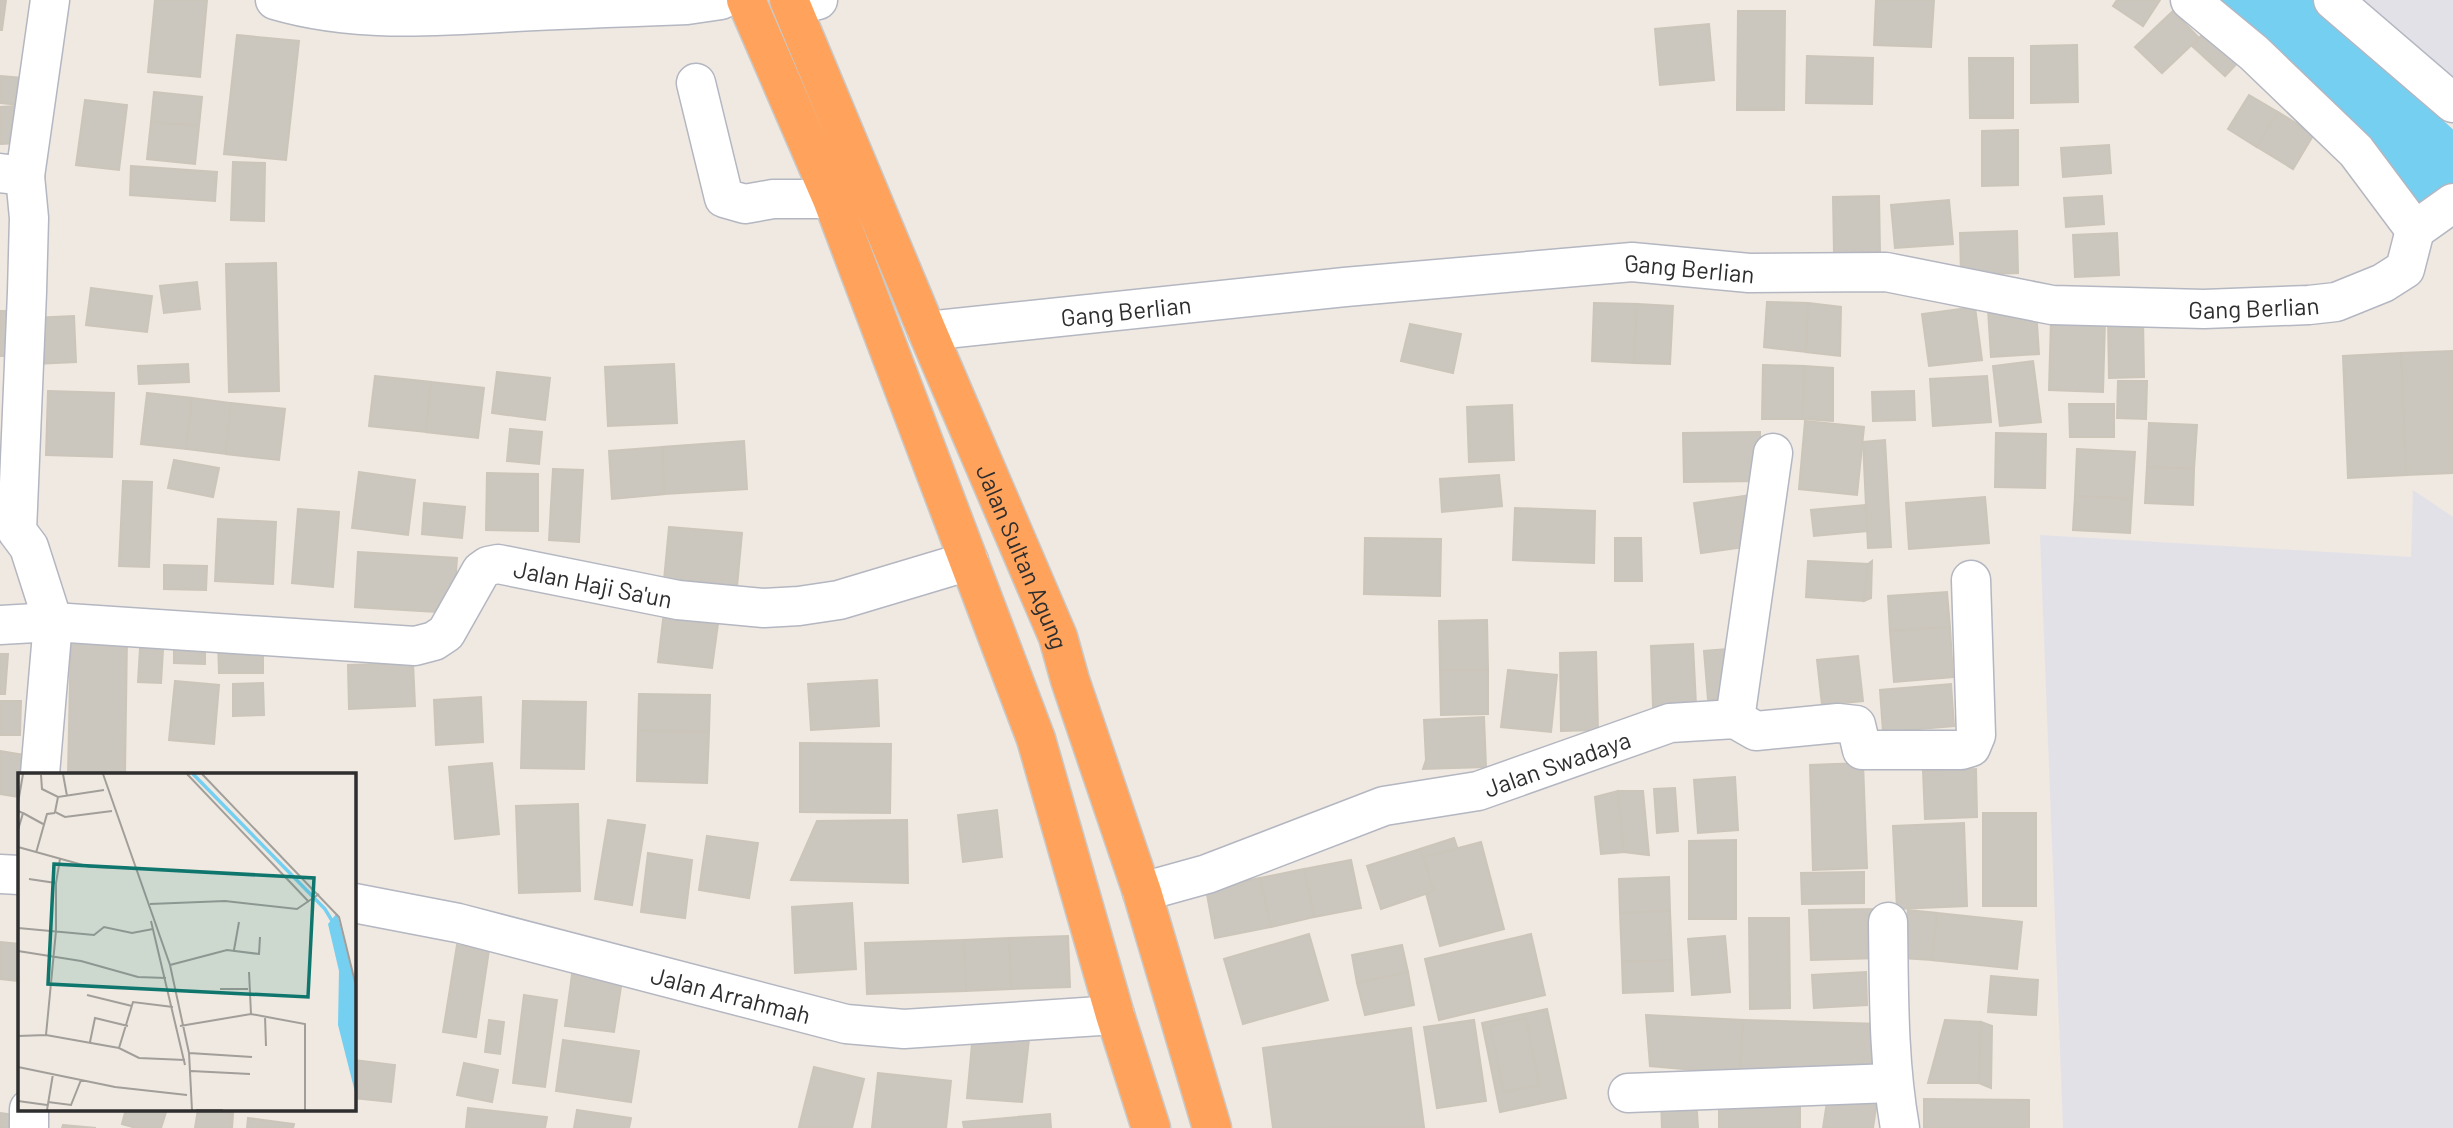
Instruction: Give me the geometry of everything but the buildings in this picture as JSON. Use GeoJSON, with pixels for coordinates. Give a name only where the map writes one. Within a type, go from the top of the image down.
{"type":"FeatureCollection","features":[{"type":"Feature","properties":{"kind":"highway","name":"Jalan Sultan Agung"},"geometry":{"type":"LineString","coordinates":[[746,0],[832,200],[1036,739],[1115,1015],[1151,1128]]}},
{"type":"Feature","properties":{"kind":"highway","name":"Jalan Sultan Agung"},"geometry":{"type":"LineString","coordinates":[[800,2],[927,331],[1058,637],[1142,892],[1212,1128]]}},
{"type":"Feature","properties":{"kind":"street"},"geometry":{"type":"LineString","coordinates":[[40,773],[53,622],[29,547],[17,531],[29,218],[13,175],[50,0]]}},
{"type":"Feature","properties":{"kind":"street"},"geometry":{"type":"LineString","coordinates":[[275,0],[302,8],[337,13],[431,18],[687,5],[721,0]]}},
{"type":"Feature","properties":{"kind":"street"},"geometry":{"type":"LineString","coordinates":[[2190,0],[2254,53],[2356,151],[2415,230],[2452,204]]}},
{"type":"Feature","properties":{"kind":"street"},"geometry":{"type":"LineString","coordinates":[[2351,5],[2453,103]]}},
{"type":"Feature","properties":{"kind":"street"},"geometry":{"type":"LineString","coordinates":[[696,83],[724,198],[745,204],[773,199],[832,200]]}},
{"type":"Feature","properties":{"kind":"street","name":"Gang Berlian"},"geometry":{"type":"LineString","coordinates":[[927,331],[1632,262],[1749,273],[1886,272],[2052,305],[2204,309],[2309,305],[2336,302],[2355,295],[2383,283],[2405,269],[2415,230]]}},
{"type":"Feature","properties":{"kind":"street"},"geometry":{"type":"LineString","coordinates":[[1735,719],[1773,453]]}},
{"type":"Feature","properties":{"kind":"street","name":"Jalan Haji Sa'un"},"geometry":{"type":"LineString","coordinates":[[0,625],[53,622],[415,646],[434,641],[446,633],[481,571],[498,564],[678,600],[780,608],[849,597],[968,561]]}},
{"type":"Feature","properties":{"kind":"street","name":"Jalan Swadaya"},"geometry":{"type":"LineString","coordinates":[[1142,892],[1207,873],[1384,806],[1478,791],[1670,723],[1735,719],[1756,731],[1839,723],[1856,725],[1862,750],[1961,750],[1973,746],[1976,735],[1971,580]]}},
{"type":"Feature","properties":{"kind":"street"},"geometry":{"type":"LineString","coordinates":[[0,874],[18,875]]}},
{"type":"Feature","properties":{"kind":"street","name":"Jalan Arrahmah"},"geometry":{"type":"LineString","coordinates":[[355,903],[458,923],[846,1024],[904,1029],[1115,1015]]}},
{"type":"Feature","properties":{"kind":"street"},"geometry":{"type":"LineString","coordinates":[[1888,922],[1892,1083],[1900,1128]]}},
{"type":"Feature","properties":{"kind":"street"},"geometry":{"type":"LineString","coordinates":[[1628,1093],[1892,1083]]}},
{"type":"Feature","properties":{"kind":"street"},"geometry":{"type":"LineString","coordinates":[[29,1110],[29,1128]]}},
{"type":"Feature","properties":{"kind":"shaded area"},"geometry":{"type":"Polygon","coordinates":[[[2343,0],[2453,0],[2453,100],[2343,0]]]}},
{"type":"Feature","properties":{"kind":"shaded area"},"geometry":{"type":"Polygon","coordinates":[[[2413,490],[2453,517],[2453,1128],[2063,1128],[2040,535],[2411,557],[2413,490]]]}},
{"type":"Feature","properties":{"kind":"waterway"},"geometry":{"type":"LineString","coordinates":[[2256,0],[2453,182]]}}]}
